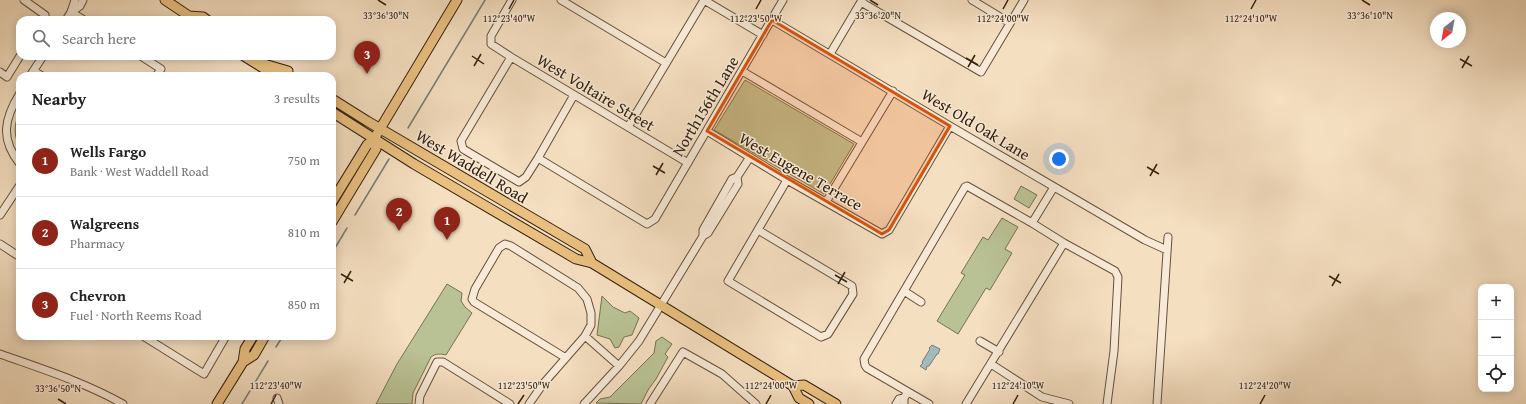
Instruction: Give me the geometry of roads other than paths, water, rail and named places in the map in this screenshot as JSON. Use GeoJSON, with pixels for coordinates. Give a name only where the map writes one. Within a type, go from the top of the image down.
{"type":"FeatureCollection","features":[{"type":"Feature","properties":{"kind":"main road"},"geometry":{"type":"LineString","coordinates":[[164,0],[188,16]]}},
{"type":"Feature","properties":{"kind":"main road"},"geometry":{"type":"LineString","coordinates":[[336,195],[367,145],[374,139],[457,0]]}},
{"type":"Feature","properties":{"kind":"main road"},"geometry":{"type":"LineString","coordinates":[[250,60],[270,72]]}},
{"type":"Feature","properties":{"kind":"main road"},"geometry":{"type":"LineString","coordinates":[[258,60],[264,64],[286,72]]}},
{"type":"Feature","properties":{"kind":"main road"},"geometry":{"type":"LineString","coordinates":[[270,60],[289,72]]}},
{"type":"Feature","properties":{"kind":"main road","name":"West Waddell Road"},"geometry":{"type":"LineString","coordinates":[[336,102],[380,129],[585,249],[592,263]]}},
{"type":"Feature","properties":{"kind":"main road","name":"West Waddell Road"},"geometry":{"type":"LineString","coordinates":[[336,115],[482,204],[576,259],[592,263],[662,305],[793,386],[799,398],[809,404]]}},
{"type":"Feature","properties":{"kind":"main road"},"geometry":{"type":"LineString","coordinates":[[336,215],[376,149],[374,139]]}},
{"type":"Feature","properties":{"kind":"main road"},"geometry":{"type":"LineString","coordinates":[[482,204],[488,200],[514,215],[522,213]]}},
{"type":"Feature","properties":{"kind":"main road"},"geometry":{"type":"LineString","coordinates":[[217,404],[243,362],[245,349],[250,340]]}},
{"type":"Feature","properties":{"kind":"main road"},"geometry":{"type":"LineString","coordinates":[[243,362],[254,355],[263,340]]}},
{"type":"Feature","properties":{"kind":"main road","name":"West Waddell Road"},"geometry":{"type":"LineString","coordinates":[[793,386],[804,385],[836,404]]}},
{"type":"Feature","properties":{"kind":"street"},"geometry":{"type":"LineString","coordinates":[[24,0],[42,16]]}},
{"type":"Feature","properties":{"kind":"street"},"geometry":{"type":"LineString","coordinates":[[68,16],[74,0]]}},
{"type":"Feature","properties":{"kind":"street"},"geometry":{"type":"LineString","coordinates":[[71,12],[80,6],[83,0]]}},
{"type":"Feature","properties":{"kind":"street","name":"West Voltaire Street"},"geometry":{"type":"LineString","coordinates":[[512,0],[491,36],[491,44],[688,163]]}},
{"type":"Feature","properties":{"kind":"street"},"geometry":{"type":"LineString","coordinates":[[561,0],[666,63]]}},
{"type":"Feature","properties":{"kind":"street"},"geometry":{"type":"LineString","coordinates":[[628,127],[704,0],[763,35]]}},
{"type":"Feature","properties":{"kind":"street","name":"North156th Lane"},"geometry":{"type":"LineString","coordinates":[[538,158],[647,224],[655,219],[783,0]]}},
{"type":"Feature","properties":{"kind":"street"},"geometry":{"type":"LineString","coordinates":[[972,0],[1010,23]]}},
{"type":"Feature","properties":{"kind":"street"},"geometry":{"type":"LineString","coordinates":[[830,54],[861,1],[980,72],[1024,0]]}},
{"type":"Feature","properties":{"kind":"street"},"geometry":{"type":"LineString","coordinates":[[71,12],[78,16]]}},
{"type":"Feature","properties":{"kind":"street","name":"West Old Oak Lane"},"geometry":{"type":"LineString","coordinates":[[772,20],[1145,240],[1167,250]]}},
{"type":"Feature","properties":{"kind":"street"},"geometry":{"type":"LineString","coordinates":[[511,57],[461,141],[463,149],[519,182],[526,177],[574,95]]}},
{"type":"Feature","properties":{"kind":"street"},"geometry":{"type":"LineString","coordinates":[[0,72],[7,77],[18,60]]}},
{"type":"Feature","properties":{"kind":"street"},"geometry":{"type":"LineString","coordinates":[[33,72],[40,60]]}},
{"type":"Feature","properties":{"kind":"street"},"geometry":{"type":"LineString","coordinates":[[148,60],[161,68],[158,72]]}},
{"type":"Feature","properties":{"kind":"street"},"geometry":{"type":"LineString","coordinates":[[742,71],[862,142]]}},
{"type":"Feature","properties":{"kind":"street"},"geometry":{"type":"LineString","coordinates":[[826,202],[893,91]]}},
{"type":"Feature","properties":{"kind":"street"},"geometry":{"type":"LineString","coordinates":[[16,100],[7,118],[4,142],[16,158]]}},
{"type":"Feature","properties":{"kind":"street","name":"West Eugene Terrace"},"geometry":{"type":"LineString","coordinates":[[707,131],[787,180],[882,234],[889,230],[950,126]]}},
{"type":"Feature","properties":{"kind":"street"},"geometry":{"type":"LineString","coordinates":[[584,404],[619,366],[638,341],[662,305],[703,236],[708,233],[738,184],[738,177],[750,157]]}},
{"type":"Feature","properties":{"kind":"street"},"geometry":{"type":"LineString","coordinates":[[758,230],[852,286],[852,294],[828,334],[821,337],[728,281],[787,180]]}},
{"type":"Feature","properties":{"kind":"street"},"geometry":{"type":"LineString","coordinates":[[905,398],[867,368],[864,359],[965,187],[967,186],[1115,271],[1118,277],[1114,351],[1107,404]]}},
{"type":"Feature","properties":{"kind":"street"},"geometry":{"type":"LineString","coordinates":[[1032,223],[1054,187]]}},
{"type":"Feature","properties":{"kind":"street"},"geometry":{"type":"LineString","coordinates":[[0,214],[16,191]]}},
{"type":"Feature","properties":{"kind":"street"},"geometry":{"type":"LineString","coordinates":[[1157,404],[1168,236]]}},
{"type":"Feature","properties":{"kind":"street"},"geometry":{"type":"LineString","coordinates":[[966,404],[1064,243]]}},
{"type":"Feature","properties":{"kind":"street"},"geometry":{"type":"LineString","coordinates":[[0,244],[16,254]]}},
{"type":"Feature","properties":{"kind":"street"},"geometry":{"type":"LineString","coordinates":[[529,404],[543,384],[566,358],[585,336],[591,325],[591,313],[587,299],[578,288],[511,246],[505,244],[499,248],[475,289],[472,299],[474,302],[566,358]]}},
{"type":"Feature","properties":{"kind":"street"},"geometry":{"type":"LineString","coordinates":[[904,291],[921,302]]}},
{"type":"Feature","properties":{"kind":"street"},"geometry":{"type":"LineString","coordinates":[[585,336],[619,366]]}},
{"type":"Feature","properties":{"kind":"street"},"geometry":{"type":"LineString","coordinates":[[149,340],[204,374],[224,340]]}},
{"type":"Feature","properties":{"kind":"street"},"geometry":{"type":"LineString","coordinates":[[980,340],[999,352]]}},
{"type":"Feature","properties":{"kind":"street"},"geometry":{"type":"LineString","coordinates":[[650,404],[683,352],[722,374],[756,404]]}},
{"type":"Feature","properties":{"kind":"street"},"geometry":{"type":"LineString","coordinates":[[0,354],[75,381],[123,404]]}},
{"type":"Feature","properties":{"kind":"street"},"geometry":{"type":"LineString","coordinates":[[419,404],[420,396],[437,362],[443,362],[510,404]]}},
{"type":"Feature","properties":{"kind":"street"},"geometry":{"type":"LineString","coordinates":[[991,364],[1042,397],[1069,404]]}},
{"type":"Feature","properties":{"kind":"street"},"geometry":{"type":"LineString","coordinates":[[896,404],[899,399],[905,398],[929,404]]}},
{"type":"Feature","properties":{"kind":"water"},"geometry":{"type":"Polygon","coordinates":[[[932,345],[940,349],[929,366],[927,366],[926,370],[920,366],[932,345]]]}},
{"type":"Feature","properties":{"kind":"waterway"},"geometry":{"type":"LineString","coordinates":[[408,128],[485,0]]}},
{"type":"Feature","properties":{"kind":"waterway"},"geometry":{"type":"LineString","coordinates":[[355,215],[389,159]]}},
{"type":"Feature","properties":{"kind":"waterway"},"geometry":{"type":"LineString","coordinates":[[336,246],[347,228]]}},
{"type":"Feature","properties":{"kind":"waterway"},"geometry":{"type":"LineString","coordinates":[[276,347],[280,340]]}},
{"type":"Feature","properties":{"kind":"waterway"},"geometry":{"type":"LineString","coordinates":[[242,404],[268,361]]}},
{"type":"Feature","properties":{"kind":"place","name":"Chevron"},"geometry":{"type":"Point","coordinates":[367,74]}},
{"type":"Feature","properties":{"kind":"place","name":"Walgreens"},"geometry":{"type":"Point","coordinates":[399,231]}},
{"type":"Feature","properties":{"kind":"place","name":"Wells Fargo"},"geometry":{"type":"Point","coordinates":[447,240]}}]}
